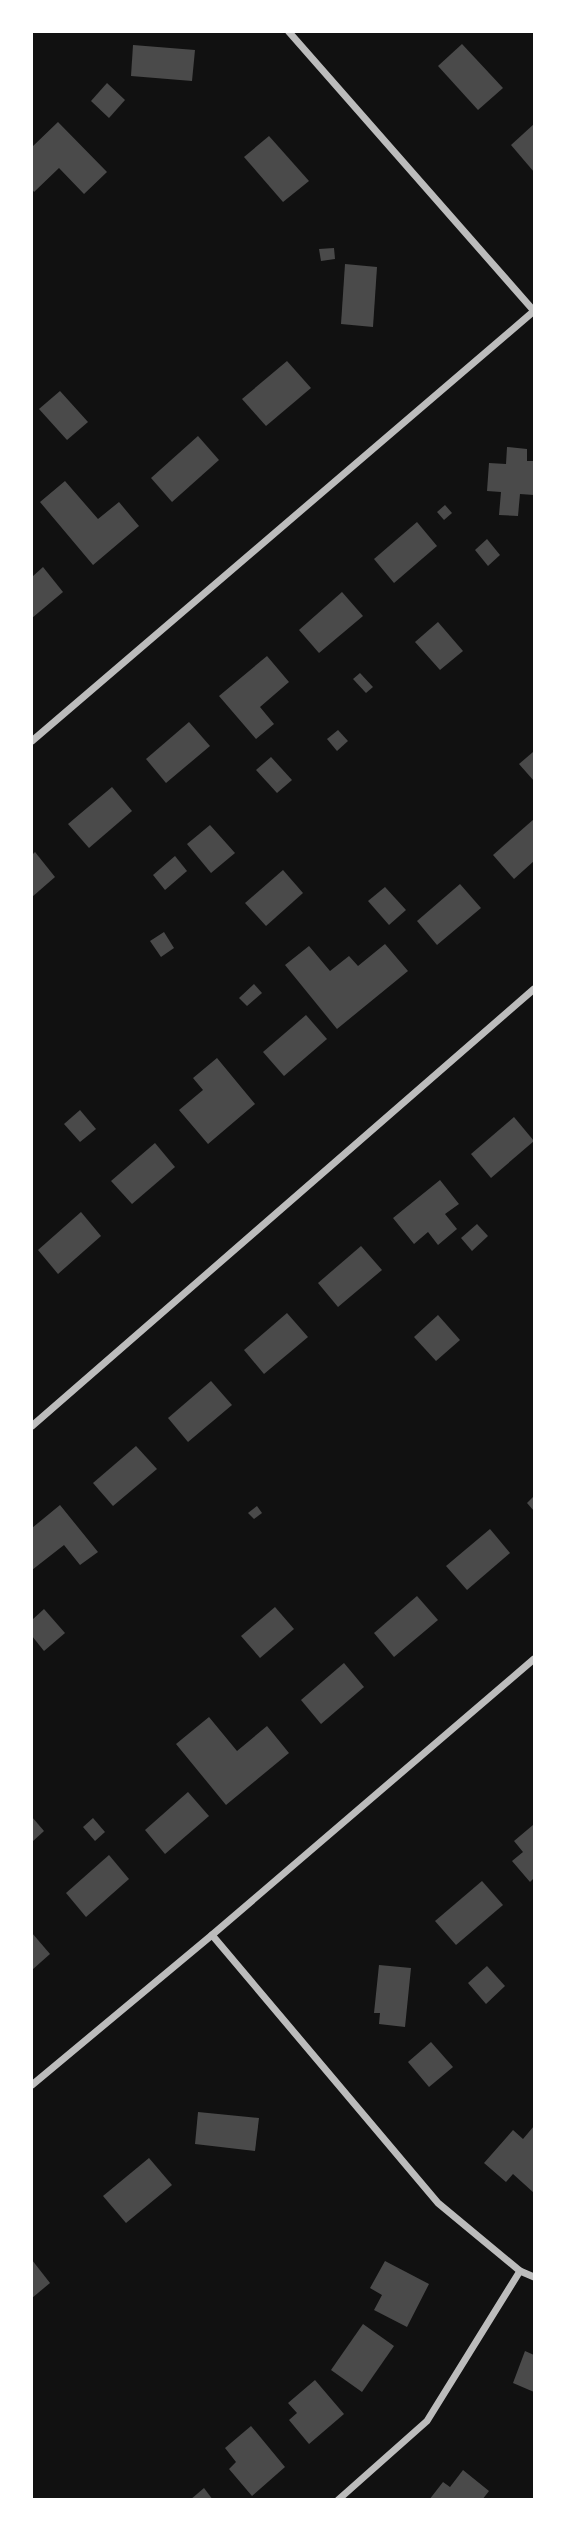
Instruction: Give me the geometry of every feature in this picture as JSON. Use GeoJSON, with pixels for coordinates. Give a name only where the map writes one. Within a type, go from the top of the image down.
{"type":"FeatureCollection","features":[{"type":"Feature","properties":{"kind":"street"},"geometry":{"type":"LineString","coordinates":[[32,741],[534,311],[289,32]]}},
{"type":"Feature","properties":{"kind":"street"},"geometry":{"type":"LineString","coordinates":[[32,1426],[534,989]]}},
{"type":"Feature","properties":{"kind":"street"},"geometry":{"type":"LineString","coordinates":[[32,2085],[534,1659]]}},
{"type":"Feature","properties":{"kind":"street"},"geometry":{"type":"LineString","coordinates":[[212,1935],[438,2203],[520,2271],[534,2277]]}},
{"type":"Feature","properties":{"kind":"street"},"geometry":{"type":"LineString","coordinates":[[338,2500],[427,2421],[520,2271]]}},
{"type":"Feature","properties":{"kind":"building"},"geometry":{"type":"Polygon","coordinates":[[[462,44],[503,88],[478,110],[438,66],[462,44]]]}},
{"type":"Feature","properties":{"kind":"building"},"geometry":{"type":"Polygon","coordinates":[[[133,45],[195,50],[192,81],[131,76],[133,45]]]}},
{"type":"Feature","properties":{"kind":"building"},"geometry":{"type":"Polygon","coordinates":[[[107,83],[125,100],[109,118],[91,101],[107,83]]]}},
{"type":"Feature","properties":{"kind":"building"},"geometry":{"type":"Polygon","coordinates":[[[58,122],[107,172],[84,194],[59,168],[34,192],[32,189],[32,147],[58,122]]]}},
{"type":"Feature","properties":{"kind":"building"},"geometry":{"type":"Polygon","coordinates":[[[534,124],[534,172],[511,145],[534,124]]]}},
{"type":"Feature","properties":{"kind":"building"},"geometry":{"type":"Polygon","coordinates":[[[269,136],[309,181],[283,202],[244,157],[269,136]]]}},
{"type":"Feature","properties":{"kind":"building"},"geometry":{"type":"Polygon","coordinates":[[[334,248],[335,259],[321,261],[319,249],[334,248]]]}},
{"type":"Feature","properties":{"kind":"building"},"geometry":{"type":"Polygon","coordinates":[[[345,264],[377,267],[373,327],[341,324],[345,264]]]}},
{"type":"Feature","properties":{"kind":"building"},"geometry":{"type":"Polygon","coordinates":[[[287,361],[311,388],[266,426],[242,399],[287,361]]]}},
{"type":"Feature","properties":{"kind":"building"},"geometry":{"type":"Polygon","coordinates":[[[60,391],[88,422],[67,440],[39,409],[60,391]]]}},
{"type":"Feature","properties":{"kind":"building"},"geometry":{"type":"Polygon","coordinates":[[[198,436],[219,460],[172,502],[151,478],[198,436]]]}},
{"type":"Feature","properties":{"kind":"building"},"geometry":{"type":"Polygon","coordinates":[[[507,447],[527,449],[527,461],[534,461],[534,495],[520,494],[518,516],[499,515],[501,492],[487,491],[489,463],[506,464],[507,447]]]}},
{"type":"Feature","properties":{"kind":"building"},"geometry":{"type":"Polygon","coordinates":[[[65,481],[98,519],[119,502],[139,526],[93,565],[40,502],[65,481]]]}},
{"type":"Feature","properties":{"kind":"building"},"geometry":{"type":"Polygon","coordinates":[[[445,505],[452,513],[444,520],[437,512],[445,505]]]}},
{"type":"Feature","properties":{"kind":"building"},"geometry":{"type":"Polygon","coordinates":[[[417,522],[437,546],[394,583],[374,559],[417,522]]]}},
{"type":"Feature","properties":{"kind":"building"},"geometry":{"type":"Polygon","coordinates":[[[487,539],[500,555],[488,566],[475,550],[487,539]]]}},
{"type":"Feature","properties":{"kind":"building"},"geometry":{"type":"Polygon","coordinates":[[[43,567],[63,592],[32,618],[32,577],[43,567]]]}},
{"type":"Feature","properties":{"kind":"building"},"geometry":{"type":"Polygon","coordinates":[[[342,592],[363,616],[319,653],[299,630],[342,592]]]}},
{"type":"Feature","properties":{"kind":"building"},"geometry":{"type":"Polygon","coordinates":[[[438,622],[463,651],[440,670],[415,642],[438,622]]]}},
{"type":"Feature","properties":{"kind":"building"},"geometry":{"type":"Polygon","coordinates":[[[267,656],[289,682],[260,707],[274,724],[256,739],[219,696],[267,656]]]}},
{"type":"Feature","properties":{"kind":"building"},"geometry":{"type":"Polygon","coordinates":[[[360,673],[373,687],[366,693],[353,679],[360,673]]]}},
{"type":"Feature","properties":{"kind":"building"},"geometry":{"type":"Polygon","coordinates":[[[189,722],[210,746],[166,783],[146,759],[189,722]]]}},
{"type":"Feature","properties":{"kind":"building"},"geometry":{"type":"Polygon","coordinates":[[[338,730],[348,741],[337,751],[327,739],[338,730]]]}},
{"type":"Feature","properties":{"kind":"building"},"geometry":{"type":"Polygon","coordinates":[[[534,753],[534,781],[519,764],[534,753]]]}},
{"type":"Feature","properties":{"kind":"building"},"geometry":{"type":"Polygon","coordinates":[[[271,757],[292,780],[277,793],[256,770],[271,757]]]}},
{"type":"Feature","properties":{"kind":"building"},"geometry":{"type":"Polygon","coordinates":[[[112,787],[132,811],[89,848],[68,824],[112,787]]]}},
{"type":"Feature","properties":{"kind":"building"},"geometry":{"type":"Polygon","coordinates":[[[534,819],[534,861],[514,879],[493,855],[534,819]]]}},
{"type":"Feature","properties":{"kind":"building"},"geometry":{"type":"Polygon","coordinates":[[[210,825],[235,853],[211,873],[187,844],[210,825]]]}},
{"type":"Feature","properties":{"kind":"building"},"geometry":{"type":"Polygon","coordinates":[[[35,852],[55,877],[32,897],[32,855],[35,852]]]}},
{"type":"Feature","properties":{"kind":"building"},"geometry":{"type":"Polygon","coordinates":[[[175,856],[187,871],[165,890],[153,875],[175,856]]]}},
{"type":"Feature","properties":{"kind":"building"},"geometry":{"type":"Polygon","coordinates":[[[283,870],[303,893],[266,926],[245,903],[283,870]]]}},
{"type":"Feature","properties":{"kind":"building"},"geometry":{"type":"Polygon","coordinates":[[[460,884],[481,908],[437,945],[417,921],[460,884]]]}},
{"type":"Feature","properties":{"kind":"building"},"geometry":{"type":"Polygon","coordinates":[[[385,887],[406,910],[389,925],[368,901],[385,887]]]}},
{"type":"Feature","properties":{"kind":"building"},"geometry":{"type":"Polygon","coordinates":[[[164,932],[174,948],[161,957],[150,941],[164,932]]]}},
{"type":"Feature","properties":{"kind":"building"},"geometry":{"type":"Polygon","coordinates":[[[385,944],[408,971],[337,1029],[285,965],[309,946],[330,971],[349,956],[358,966],[385,944]]]}},
{"type":"Feature","properties":{"kind":"building"},"geometry":{"type":"Polygon","coordinates":[[[254,984],[262,993],[247,1006],[239,998],[254,984]]]}},
{"type":"Feature","properties":{"kind":"building"},"geometry":{"type":"Polygon","coordinates":[[[306,1015],[327,1039],[284,1076],[263,1052],[306,1015]]]}},
{"type":"Feature","properties":{"kind":"building"},"geometry":{"type":"Polygon","coordinates":[[[217,1058],[255,1104],[208,1144],[179,1110],[203,1090],[193,1078],[217,1058]]]}},
{"type":"Feature","properties":{"kind":"building"},"geometry":{"type":"Polygon","coordinates":[[[80,1110],[96,1129],[80,1142],[64,1124],[80,1110]]]}},
{"type":"Feature","properties":{"kind":"building"},"geometry":{"type":"Polygon","coordinates":[[[514,1117],[534,1141],[491,1178],[471,1154],[514,1117]]]}},
{"type":"Feature","properties":{"kind":"building"},"geometry":{"type":"Polygon","coordinates":[[[155,1143],[175,1167],[132,1204],[111,1181],[155,1143]]]}},
{"type":"Feature","properties":{"kind":"building"},"geometry":{"type":"Polygon","coordinates":[[[440,1180],[459,1204],[445,1214],[457,1229],[438,1245],[428,1232],[414,1244],[393,1218],[440,1180]]]}},
{"type":"Feature","properties":{"kind":"building"},"geometry":{"type":"Polygon","coordinates":[[[81,1212],[101,1236],[58,1274],[38,1250],[81,1212]]]}},
{"type":"Feature","properties":{"kind":"building"},"geometry":{"type":"Polygon","coordinates":[[[477,1224],[488,1236],[472,1251],[461,1238],[477,1224]]]}},
{"type":"Feature","properties":{"kind":"building"},"geometry":{"type":"Polygon","coordinates":[[[361,1246],[382,1270],[338,1307],[318,1283],[361,1246]]]}},
{"type":"Feature","properties":{"kind":"building"},"geometry":{"type":"Polygon","coordinates":[[[287,1313],[308,1337],[264,1374],[244,1350],[287,1313]]]}},
{"type":"Feature","properties":{"kind":"building"},"geometry":{"type":"Polygon","coordinates":[[[438,1315],[460,1340],[436,1361],[414,1337],[438,1315]]]}},
{"type":"Feature","properties":{"kind":"building"},"geometry":{"type":"Polygon","coordinates":[[[211,1381],[232,1405],[188,1442],[168,1418],[211,1381]]]}},
{"type":"Feature","properties":{"kind":"building"},"geometry":{"type":"Polygon","coordinates":[[[136,1446],[157,1469],[113,1506],[93,1483],[136,1446]]]}},
{"type":"Feature","properties":{"kind":"building"},"geometry":{"type":"Polygon","coordinates":[[[534,1496],[534,1511],[527,1503],[534,1496]]]}},
{"type":"Feature","properties":{"kind":"building"},"geometry":{"type":"Polygon","coordinates":[[[60,1505],[98,1552],[80,1565],[64,1545],[32,1570],[32,1528],[60,1505]]]}},
{"type":"Feature","properties":{"kind":"building"},"geometry":{"type":"Polygon","coordinates":[[[257,1506],[262,1513],[254,1519],[248,1513],[257,1506]]]}},
{"type":"Feature","properties":{"kind":"building"},"geometry":{"type":"Polygon","coordinates":[[[490,1529],[510,1553],[467,1590],[446,1566],[490,1529]]]}},
{"type":"Feature","properties":{"kind":"building"},"geometry":{"type":"Polygon","coordinates":[[[417,1596],[438,1620],[394,1657],[374,1633],[417,1596]]]}},
{"type":"Feature","properties":{"kind":"building"},"geometry":{"type":"Polygon","coordinates":[[[275,1607],[294,1629],[260,1658],[241,1636],[275,1607]]]}},
{"type":"Feature","properties":{"kind":"building"},"geometry":{"type":"Polygon","coordinates":[[[44,1609],[65,1633],[44,1651],[32,1636],[32,1620],[44,1609]]]}},
{"type":"Feature","properties":{"kind":"building"},"geometry":{"type":"Polygon","coordinates":[[[344,1663],[364,1687],[321,1724],[301,1700],[344,1663]]]}},
{"type":"Feature","properties":{"kind":"building"},"geometry":{"type":"Polygon","coordinates":[[[209,1717],[237,1751],[267,1726],[289,1753],[226,1805],[176,1744],[209,1717]]]}},
{"type":"Feature","properties":{"kind":"building"},"geometry":{"type":"Polygon","coordinates":[[[188,1792],[209,1816],[165,1854],[145,1830],[188,1792]]]}},
{"type":"Feature","properties":{"kind":"building"},"geometry":{"type":"Polygon","coordinates":[[[32,1817],[44,1831],[32,1842],[32,1817]]]}},
{"type":"Feature","properties":{"kind":"building"},"geometry":{"type":"Polygon","coordinates":[[[93,1818],[105,1832],[95,1841],[83,1827],[93,1818]]]}},
{"type":"Feature","properties":{"kind":"building"},"geometry":{"type":"Polygon","coordinates":[[[533,1825],[534,1878],[530,1882],[512,1861],[523,1852],[514,1841],[533,1825]]]}},
{"type":"Feature","properties":{"kind":"building"},"geometry":{"type":"Polygon","coordinates":[[[109,1855],[129,1879],[86,1917],[66,1893],[109,1855]]]}},
{"type":"Feature","properties":{"kind":"building"},"geometry":{"type":"Polygon","coordinates":[[[482,1881],[503,1905],[456,1945],[435,1921],[482,1881]]]}},
{"type":"Feature","properties":{"kind":"building"},"geometry":{"type":"Polygon","coordinates":[[[32,1933],[50,1954],[32,1970],[32,1933]]]}},
{"type":"Feature","properties":{"kind":"building"},"geometry":{"type":"Polygon","coordinates":[[[379,1965],[411,1968],[405,2027],[379,2024],[380,2013],[374,2013],[379,1965]]]}},
{"type":"Feature","properties":{"kind":"building"},"geometry":{"type":"Polygon","coordinates":[[[487,1966],[505,1986],[486,2004],[468,1983],[487,1966]]]}},
{"type":"Feature","properties":{"kind":"building"},"geometry":{"type":"Polygon","coordinates":[[[431,2042],[453,2067],[429,2087],[408,2062],[431,2042]]]}},
{"type":"Feature","properties":{"kind":"building"},"geometry":{"type":"Polygon","coordinates":[[[198,2112],[259,2118],[255,2151],[195,2144],[198,2112]]]}},
{"type":"Feature","properties":{"kind":"building"},"geometry":{"type":"Polygon","coordinates":[[[534,2126],[534,2193],[513,2174],[506,2182],[484,2163],[513,2130],[523,2139],[534,2126]]]}},
{"type":"Feature","properties":{"kind":"building"},"geometry":{"type":"Polygon","coordinates":[[[149,2158],[172,2185],[126,2223],[103,2196],[149,2158]]]}},
{"type":"Feature","properties":{"kind":"building"},"geometry":{"type":"Polygon","coordinates":[[[32,2260],[50,2283],[32,2298],[32,2260]]]}},
{"type":"Feature","properties":{"kind":"building"},"geometry":{"type":"Polygon","coordinates":[[[385,2261],[429,2284],[407,2327],[374,2310],[382,2295],[370,2288],[385,2261]]]}},
{"type":"Feature","properties":{"kind":"building"},"geometry":{"type":"Polygon","coordinates":[[[363,2324],[394,2346],[362,2392],[331,2370],[363,2324]]]}},
{"type":"Feature","properties":{"kind":"building"},"geometry":{"type":"Polygon","coordinates":[[[525,2351],[534,2355],[534,2392],[513,2383],[525,2351]]]}},
{"type":"Feature","properties":{"kind":"building"},"geometry":{"type":"Polygon","coordinates":[[[315,2380],[344,2414],[309,2444],[289,2420],[297,2413],[288,2403],[315,2380]]]}},
{"type":"Feature","properties":{"kind":"building"},"geometry":{"type":"Polygon","coordinates":[[[251,2426],[285,2467],[252,2496],[229,2469],[236,2462],[225,2448],[251,2426]]]}},
{"type":"Feature","properties":{"kind":"building"},"geometry":{"type":"Polygon","coordinates":[[[463,2470],[489,2491],[482,2500],[429,2500],[443,2482],[450,2487],[463,2470]]]}},
{"type":"Feature","properties":{"kind":"building"},"geometry":{"type":"Polygon","coordinates":[[[204,2488],[213,2500],[190,2500],[204,2488]]]}}]}
